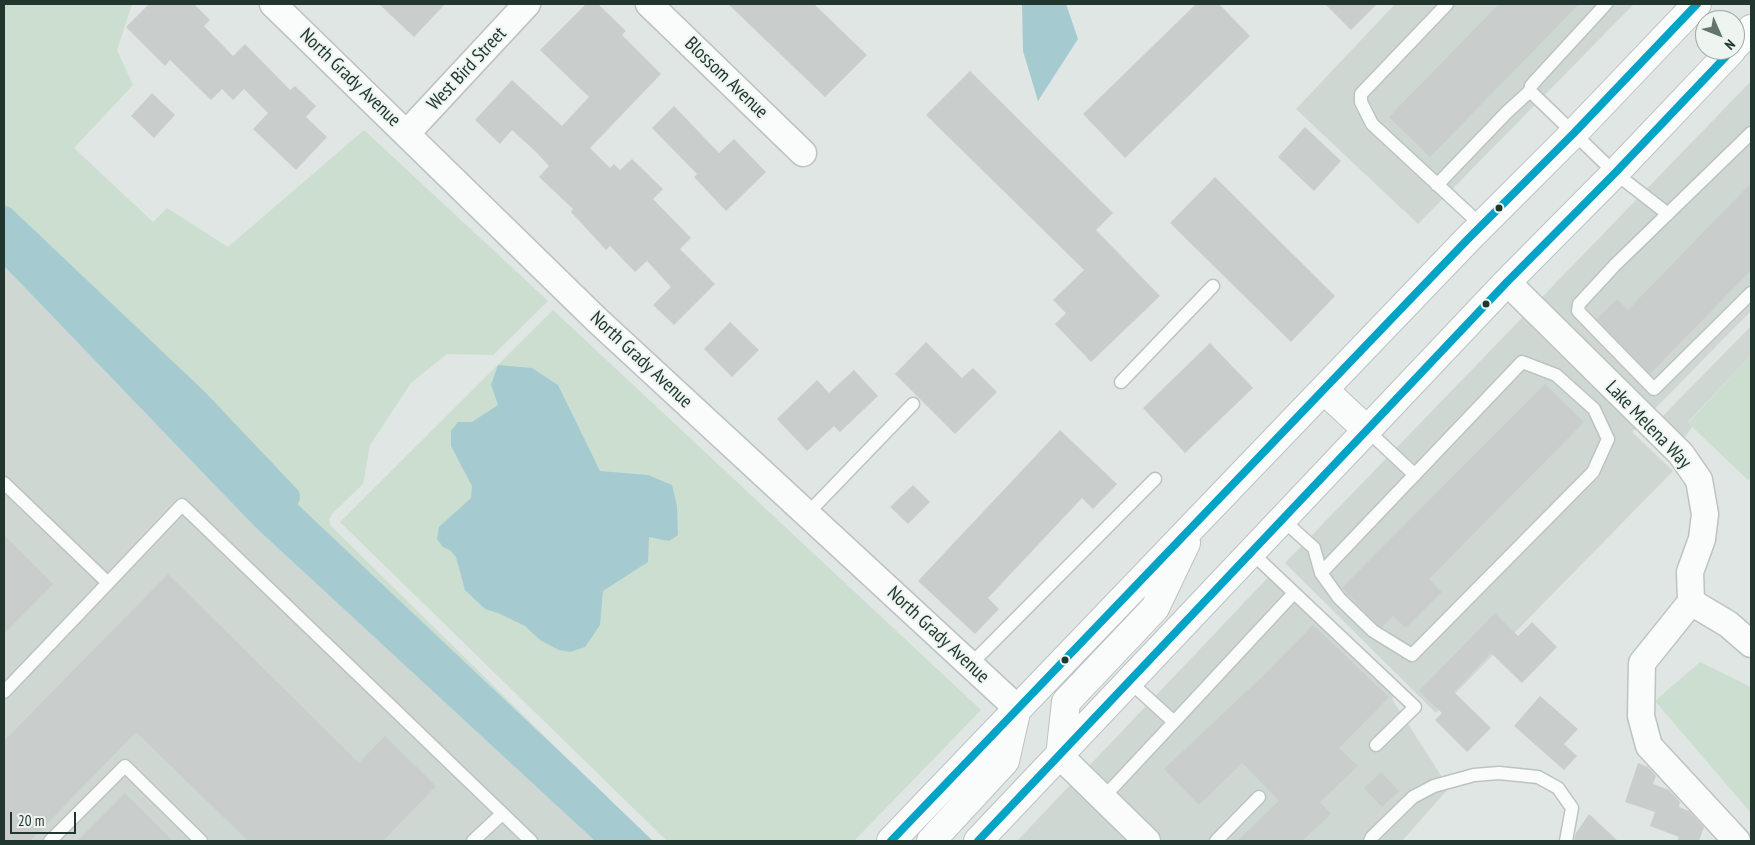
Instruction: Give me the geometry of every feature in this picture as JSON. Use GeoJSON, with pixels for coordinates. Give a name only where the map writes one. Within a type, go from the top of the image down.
{"type":"FeatureCollection","features":[{"type":"Feature","properties":{"kind":"main road"},"geometry":{"type":"LineString","coordinates":[[891,841],[1697,4]]}},
{"type":"Feature","properties":{"kind":"main road"},"geometry":{"type":"LineString","coordinates":[[978,841],[1507,282],[1615,173],[1722,60]]}},
{"type":"Feature","properties":{"kind":"main road"},"geometry":{"type":"LineString","coordinates":[[1324,390],[1368,431]]}},
{"type":"Feature","properties":{"kind":"main road"},"geometry":{"type":"LineString","coordinates":[[1060,756],[1066,702],[1155,608],[1197,522]]}},
{"type":"Feature","properties":{"kind":"main road"},"geometry":{"type":"LineString","coordinates":[[931,841],[1005,761],[1017,708]]}},
{"type":"Feature","properties":{"kind":"street","name":"North Grady Avenue"},"geometry":{"type":"LineString","coordinates":[[273,4],[598,320],[1017,708]]}},
{"type":"Feature","properties":{"kind":"street","name":"West Bird Street"},"geometry":{"type":"LineString","coordinates":[[407,133],[527,4]]}},
{"type":"Feature","properties":{"kind":"street","name":"Blossom Avenue"},"geometry":{"type":"LineString","coordinates":[[650,4],[803,153]]}},
{"type":"Feature","properties":{"kind":"street","name":"Lake Melena Way"},"geometry":{"type":"LineString","coordinates":[[1507,282],[1682,454],[1699,480],[1705,514],[1702,539],[1690,572],[1691,602]]}},
{"type":"Feature","properties":{"kind":"street"},"geometry":{"type":"LineString","coordinates":[[1736,841],[1650,746],[1641,716],[1642,663],[1691,602],[1728,624],[1751,644]]}},
{"type":"Feature","properties":{"kind":"street"},"geometry":{"type":"LineString","coordinates":[[1060,756],[1147,841]]}},
{"type":"Feature","properties":{"kind":"lane"},"geometry":{"type":"LineString","coordinates":[[1447,4],[1361,94],[1361,102],[1372,124],[1482,226]]}},
{"type":"Feature","properties":{"kind":"lane"},"geometry":{"type":"LineString","coordinates":[[1437,184],[1530,91],[1537,78],[1606,4]]}},
{"type":"Feature","properties":{"kind":"lane"},"geometry":{"type":"LineString","coordinates":[[1530,91],[1615,173],[1668,214]]}},
{"type":"Feature","properties":{"kind":"lane"},"geometry":{"type":"LineString","coordinates":[[1751,133],[1615,266],[1579,304],[1578,312],[1654,389],[1751,293]]}},
{"type":"Feature","properties":{"kind":"lane"},"geometry":{"type":"LineString","coordinates":[[1121,382],[1213,286]]}},
{"type":"Feature","properties":{"kind":"lane"},"geometry":{"type":"LineString","coordinates":[[1282,520],[1314,548],[1321,573],[1339,598],[1373,631],[1412,655],[1593,472],[1608,439],[1594,409],[1556,375],[1522,362],[1321,573]]}},
{"type":"Feature","properties":{"kind":"lane"},"geometry":{"type":"LineString","coordinates":[[808,514],[913,404]]}},
{"type":"Feature","properties":{"kind":"lane"},"geometry":{"type":"LineString","coordinates":[[1368,431],[1415,475]]}},
{"type":"Feature","properties":{"kind":"lane"},"geometry":{"type":"LineString","coordinates":[[970,665],[1155,480]]}},
{"type":"Feature","properties":{"kind":"lane"},"geometry":{"type":"LineString","coordinates":[[4,483],[108,583]]}},
{"type":"Feature","properties":{"kind":"lane"},"geometry":{"type":"LineString","coordinates":[[4,692],[182,505],[531,841]]}},
{"type":"Feature","properties":{"kind":"lane"},"geometry":{"type":"LineString","coordinates":[[1252,553],[1414,708],[1376,745]]}},
{"type":"Feature","properties":{"kind":"lane"},"geometry":{"type":"LineString","coordinates":[[1103,798],[1294,593]]}},
{"type":"Feature","properties":{"kind":"lane"},"geometry":{"type":"LineString","coordinates":[[1130,682],[1174,722]]}},
{"type":"Feature","properties":{"kind":"lane"},"geometry":{"type":"LineString","coordinates":[[50,841],[125,766],[201,841]]}},
{"type":"Feature","properties":{"kind":"lane"},"geometry":{"type":"LineString","coordinates":[[1370,841],[1391,817],[1413,797],[1434,786],[1474,775],[1499,773],[1538,777],[1558,788],[1572,808],[1566,841]]}},
{"type":"Feature","properties":{"kind":"lane"},"geometry":{"type":"LineString","coordinates":[[1216,841],[1259,797]]}},
{"type":"Feature","properties":{"kind":"lane"},"geometry":{"type":"LineString","coordinates":[[473,841],[502,814]]}},
{"type":"Feature","properties":{"kind":"shaded area"},"geometry":{"type":"Polygon","coordinates":[[[1395,4],[1634,4],[1418,224],[1296,109],[1395,4]]]}},
{"type":"Feature","properties":{"kind":"shaded area"},"geometry":{"type":"Polygon","coordinates":[[[1751,81],[1751,311],[1632,432],[1673,471],[1436,713],[1285,563],[1751,81]]]}},
{"type":"Feature","properties":{"kind":"shaded area"},"geometry":{"type":"Polygon","coordinates":[[[4,266],[255,527],[595,841],[4,841],[4,266]]]}},
{"type":"Feature","properties":{"kind":"shaded area"},"geometry":{"type":"Polygon","coordinates":[[[1751,326],[1751,355],[1688,422],[1692,427],[1683,440],[1661,418],[1751,326]]]}},
{"type":"Feature","properties":{"kind":"shaded area"},"geometry":{"type":"Polygon","coordinates":[[[1277,568],[1400,690],[1392,699],[1449,788],[1402,841],[1163,841],[1088,767],[1277,568]]]}},
{"type":"Feature","properties":{"kind":"shaded area"},"geometry":{"type":"Polygon","coordinates":[[[1072,783],[1131,841],[1017,841],[1072,783]]]}},
{"type":"Feature","properties":{"kind":"green space"},"geometry":{"type":"Polygon","coordinates":[[[4,4],[132,4],[117,50],[133,85],[74,148],[153,222],[167,208],[228,247],[364,130],[548,301],[493,355],[447,354],[411,383],[370,445],[363,484],[332,514],[329,520],[331,526],[574,765],[291,498],[4,220],[4,4]]]}},
{"type":"Feature","properties":{"kind":"green space"},"geometry":{"type":"Polygon","coordinates":[[[553,310],[981,710],[854,841],[667,841],[340,522],[553,310]]]}},
{"type":"Feature","properties":{"kind":"green space"},"geometry":{"type":"Polygon","coordinates":[[[1751,355],[1751,477],[1748,480],[1688,423],[1751,355]]]}},
{"type":"Feature","properties":{"kind":"green space"},"geometry":{"type":"Polygon","coordinates":[[[1700,662],[1751,687],[1751,813],[1655,701],[1700,662]]]}},
{"type":"Feature","properties":{"kind":"water"},"geometry":{"type":"Polygon","coordinates":[[[1022,4],[1066,4],[1078,39],[1038,101],[1023,51],[1022,4]]]}},
{"type":"Feature","properties":{"kind":"water"},"geometry":{"type":"Polygon","coordinates":[[[4,220],[291,498],[653,841],[595,841],[255,527],[4,266],[4,220]]]}},
{"type":"Feature","properties":{"kind":"water"},"geometry":{"type":"Polygon","coordinates":[[[498,365],[532,368],[558,385],[600,471],[648,475],[672,485],[677,506],[678,535],[669,541],[649,537],[648,562],[603,591],[600,625],[585,647],[570,652],[559,650],[540,640],[525,626],[485,609],[465,590],[456,557],[450,550],[443,547],[437,539],[439,527],[471,498],[472,486],[451,446],[451,431],[458,422],[472,422],[498,405],[491,385],[498,365]]]}},
{"type":"Feature","properties":{"kind":"building"},"geometry":{"type":"Polygon","coordinates":[[[149,4],[194,4],[210,20],[204,26],[233,56],[245,44],[290,90],[295,86],[316,106],[306,117],[327,137],[296,170],[253,129],[268,113],[244,89],[233,100],[222,89],[211,100],[170,60],[165,66],[126,27],[149,4]]]}},
{"type":"Feature","properties":{"kind":"building"},"geometry":{"type":"Polygon","coordinates":[[[379,4],[445,4],[414,37],[379,4]]]}},
{"type":"Feature","properties":{"kind":"building"},"geometry":{"type":"Polygon","coordinates":[[[586,4],[598,4],[626,31],[622,35],[661,74],[590,148],[610,168],[614,164],[620,170],[632,159],[663,189],[653,199],[691,238],[680,249],[715,284],[674,325],[653,305],[671,287],[647,261],[635,272],[610,246],[606,250],[571,212],[573,209],[539,177],[549,166],[537,153],[512,130],[500,144],[475,120],[512,80],[562,126],[589,97],[540,50],[586,4]]]}},
{"type":"Feature","properties":{"kind":"building"},"geometry":{"type":"Polygon","coordinates":[[[728,4],[814,4],[867,55],[825,97],[728,4]]]}},
{"type":"Feature","properties":{"kind":"building"},"geometry":{"type":"Polygon","coordinates":[[[1196,4],[1219,4],[1250,36],[1125,158],[1083,114],[1196,4]]]}},
{"type":"Feature","properties":{"kind":"building"},"geometry":{"type":"Polygon","coordinates":[[[1325,4],[1377,4],[1351,30],[1325,4]]]}},
{"type":"Feature","properties":{"kind":"building"},"geometry":{"type":"Polygon","coordinates":[[[1499,4],[1579,4],[1430,157],[1389,117],[1499,4]]]}},
{"type":"Feature","properties":{"kind":"building"},"geometry":{"type":"Polygon","coordinates":[[[970,71],[1113,213],[1096,230],[1160,296],[1091,362],[1055,324],[1066,313],[1053,300],[1084,270],[926,115],[970,71]]]}},
{"type":"Feature","properties":{"kind":"building"},"geometry":{"type":"Polygon","coordinates":[[[152,93],[175,115],[154,138],[131,116],[152,93]]]}},
{"type":"Feature","properties":{"kind":"building"},"geometry":{"type":"Polygon","coordinates":[[[674,106],[719,153],[734,139],[766,172],[726,211],[694,177],[697,174],[652,128],[674,106]]]}},
{"type":"Feature","properties":{"kind":"building"},"geometry":{"type":"Polygon","coordinates":[[[1305,127],[1341,161],[1314,191],[1278,157],[1305,127]]]}},
{"type":"Feature","properties":{"kind":"building"},"geometry":{"type":"Polygon","coordinates":[[[1215,177],[1335,296],[1291,342],[1170,223],[1215,177]]]}},
{"type":"Feature","properties":{"kind":"building"},"geometry":{"type":"Polygon","coordinates":[[[1751,183],[1751,270],[1650,374],[1597,319],[1617,299],[1628,310],[1751,183]]]}},
{"type":"Feature","properties":{"kind":"building"},"geometry":{"type":"Polygon","coordinates":[[[730,322],[759,350],[732,377],[704,349],[730,322]]]}},
{"type":"Feature","properties":{"kind":"building"},"geometry":{"type":"Polygon","coordinates":[[[926,342],[962,378],[973,368],[997,392],[955,434],[895,374],[926,342]]]}},
{"type":"Feature","properties":{"kind":"building"},"geometry":{"type":"Polygon","coordinates":[[[1210,343],[1253,388],[1185,453],[1143,408],[1210,343]]]}},
{"type":"Feature","properties":{"kind":"building"},"geometry":{"type":"Polygon","coordinates":[[[854,370],[878,396],[840,432],[834,426],[807,451],[777,419],[817,380],[829,393],[854,370]]]}},
{"type":"Feature","properties":{"kind":"building"},"geometry":{"type":"Polygon","coordinates":[[[1545,384],[1584,422],[1429,579],[1442,592],[1406,628],[1393,616],[1382,627],[1378,625],[1342,588],[1545,384]]]}},
{"type":"Feature","properties":{"kind":"building"},"geometry":{"type":"Polygon","coordinates":[[[1060,430],[1117,484],[1093,509],[1082,498],[988,598],[999,609],[975,634],[918,581],[1060,430]]]}},
{"type":"Feature","properties":{"kind":"building"},"geometry":{"type":"Polygon","coordinates":[[[913,485],[930,502],[908,524],[890,507],[913,485]]]}},
{"type":"Feature","properties":{"kind":"building"},"geometry":{"type":"Polygon","coordinates":[[[4,535],[53,584],[4,634],[4,535]]]}},
{"type":"Feature","properties":{"kind":"building"},"geometry":{"type":"Polygon","coordinates":[[[168,574],[359,763],[385,736],[436,786],[383,841],[248,841],[136,732],[30,841],[4,841],[4,741],[168,574]]]}},
{"type":"Feature","properties":{"kind":"building"},"geometry":{"type":"Polygon","coordinates":[[[1495,613],[1518,636],[1532,622],[1557,647],[1522,683],[1491,653],[1454,692],[1491,728],[1467,752],[1435,720],[1442,713],[1419,691],[1495,613]]]}},
{"type":"Feature","properties":{"kind":"building"},"geometry":{"type":"Polygon","coordinates":[[[1313,625],[1389,697],[1339,748],[1358,766],[1320,802],[1331,814],[1302,841],[1237,841],[1279,801],[1242,763],[1199,805],[1164,769],[1264,675],[1313,625]]]}},
{"type":"Feature","properties":{"kind":"building"},"geometry":{"type":"Polygon","coordinates":[[[1540,696],[1578,729],[1564,744],[1577,756],[1564,770],[1514,726],[1540,696]]]}},
{"type":"Feature","properties":{"kind":"building"},"geometry":{"type":"Polygon","coordinates":[[[1638,763],[1648,767],[1656,776],[1653,784],[1669,790],[1680,802],[1679,807],[1689,811],[1704,827],[1699,841],[1677,841],[1679,837],[1650,826],[1655,812],[1625,802],[1638,763]]]}},
{"type":"Feature","properties":{"kind":"building"},"geometry":{"type":"Polygon","coordinates":[[[1381,772],[1399,791],[1382,807],[1364,788],[1381,772]]]}},
{"type":"Feature","properties":{"kind":"building"},"geometry":{"type":"Polygon","coordinates":[[[125,793],[173,841],[77,841],[125,793]]]}},
{"type":"Feature","properties":{"kind":"building"},"geometry":{"type":"Polygon","coordinates":[[[1589,814],[1618,841],[1574,841],[1576,833],[1589,814]]]}},
{"type":"Feature","properties":{"kind":"waterway"},"geometry":{"type":"LineString","coordinates":[[4,218],[197,401],[288,497]]}},
{"type":"Feature","properties":{"kind":"transit line"},"geometry":{"type":"LineString","coordinates":[[891,841],[1467,240],[1574,133],[1697,4]]}},
{"type":"Feature","properties":{"kind":"transit line"},"geometry":{"type":"LineString","coordinates":[[978,841],[1507,282],[1615,173],[1722,60]]}}]}
